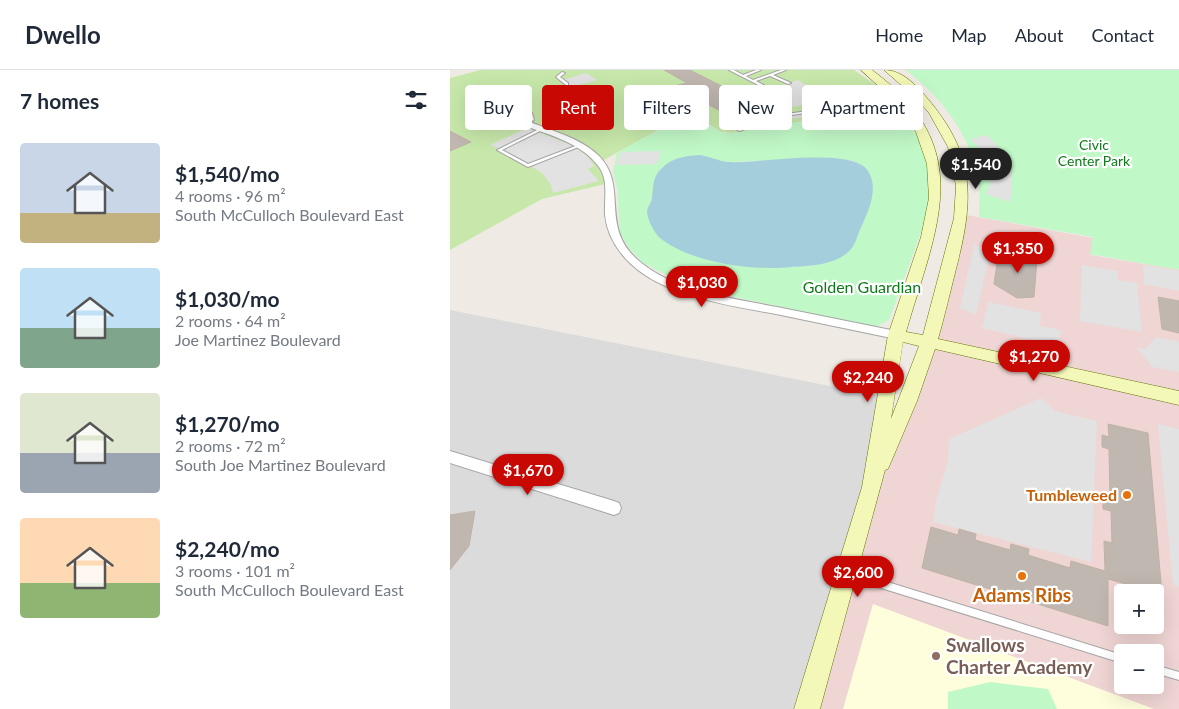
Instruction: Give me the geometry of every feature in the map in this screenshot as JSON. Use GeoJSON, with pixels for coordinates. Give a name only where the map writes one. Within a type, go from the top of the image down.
{"type":"FeatureCollection","features":[{"type":"Feature","properties":{"kind":"main road"},"geometry":{"type":"LineString","coordinates":[[866,70],[886,85]]}},
{"type":"Feature","properties":{"kind":"main road"},"geometry":{"type":"LineString","coordinates":[[874,476],[907,405],[930,342],[958,233],[962,206],[962,185],[953,146],[941,124],[918,95],[888,70]]}},
{"type":"Feature","properties":{"kind":"main road"},"geometry":{"type":"LineString","coordinates":[[807,709],[874,476],[896,336],[929,229],[936,193],[935,175],[929,147],[920,130]]}},
{"type":"Feature","properties":{"kind":"main road"},"geometry":{"type":"LineString","coordinates":[[896,336],[1179,398]]}},
{"type":"Feature","properties":{"kind":"street"},"geometry":{"type":"LineString","coordinates":[[532,126],[579,146],[600,162],[608,174],[610,218],[616,236],[628,255],[648,272],[662,280],[695,293],[896,336]]}},
{"type":"Feature","properties":{"kind":"street"},"geometry":{"type":"LineString","coordinates":[[450,457],[614,508]]}},
{"type":"Feature","properties":{"kind":"lane"},"geometry":{"type":"LineString","coordinates":[[731,70],[761,85]]}},
{"type":"Feature","properties":{"kind":"lane"},"geometry":{"type":"LineString","coordinates":[[743,76],[759,70]]}},
{"type":"Feature","properties":{"kind":"lane"},"geometry":{"type":"LineString","coordinates":[[753,81],[784,70]]}},
{"type":"Feature","properties":{"kind":"lane"},"geometry":{"type":"LineString","coordinates":[[563,73],[558,77],[567,84]]}},
{"type":"Feature","properties":{"kind":"lane"},"geometry":{"type":"LineString","coordinates":[[770,75],[789,83]]}},
{"type":"Feature","properties":{"kind":"lane"},"geometry":{"type":"LineString","coordinates":[[540,129],[499,150],[528,166],[579,146]]}},
{"type":"Feature","properties":{"kind":"lane"},"geometry":{"type":"LineString","coordinates":[[846,573],[1114,657]]}},
{"type":"Feature","properties":{"kind":"lane"},"geometry":{"type":"LineString","coordinates":[[1164,672],[1179,676]]}},
{"type":"Feature","properties":{"kind":"shaded area"},"geometry":{"type":"Polygon","coordinates":[[[586,73],[597,80],[579,85],[569,85],[562,80],[586,73]]]}},
{"type":"Feature","properties":{"kind":"shaded area"},"geometry":{"type":"Polygon","coordinates":[[[798,80],[806,85],[802,85],[802,105],[792,107],[792,85],[784,85],[798,80]]]}},
{"type":"Feature","properties":{"kind":"shaded area"},"geometry":{"type":"Polygon","coordinates":[[[802,112],[802,117],[792,119],[792,114],[802,112]]]}},
{"type":"Feature","properties":{"kind":"shaded area"},"geometry":{"type":"Polygon","coordinates":[[[523,130],[532,130],[569,144],[587,155],[594,166],[588,169],[599,181],[553,193],[551,185],[542,173],[505,151],[490,145],[523,130]]]}},
{"type":"Feature","properties":{"kind":"shaded area"},"geometry":{"type":"Polygon","coordinates":[[[987,135],[1000,148],[1012,169],[1010,202],[986,194],[990,183],[990,164],[981,150],[970,139],[987,135]]]}},
{"type":"Feature","properties":{"kind":"shaded area"},"geometry":{"type":"Polygon","coordinates":[[[661,151],[657,164],[616,165],[621,152],[661,151]]]}},
{"type":"Feature","properties":{"kind":"shaded area"},"geometry":{"type":"Polygon","coordinates":[[[961,214],[1093,238],[1091,255],[1179,270],[1179,709],[807,709],[872,484],[907,405],[961,214]]]}},
{"type":"Feature","properties":{"kind":"shaded area"},"geometry":{"type":"Polygon","coordinates":[[[974,244],[990,252],[976,315],[960,308],[974,244]]]}},
{"type":"Feature","properties":{"kind":"shaded area"},"geometry":{"type":"Polygon","coordinates":[[[1082,265],[1117,271],[1118,280],[1137,283],[1142,332],[1080,321],[1082,265]]]}},
{"type":"Feature","properties":{"kind":"shaded area"},"geometry":{"type":"Polygon","coordinates":[[[1143,265],[1179,271],[1179,291],[1144,284],[1143,265]]]}},
{"type":"Feature","properties":{"kind":"shaded area"},"geometry":{"type":"Polygon","coordinates":[[[988,302],[1041,313],[1040,326],[1061,330],[1059,346],[982,328],[988,302]]]}},
{"type":"Feature","properties":{"kind":"shaded area"},"geometry":{"type":"Polygon","coordinates":[[[450,310],[885,397],[807,709],[450,709],[450,310]]]}},
{"type":"Feature","properties":{"kind":"shaded area"},"geometry":{"type":"Polygon","coordinates":[[[1156,337],[1179,342],[1179,372],[1152,367],[1136,347],[1145,349],[1156,337]]]}},
{"type":"Feature","properties":{"kind":"shaded area"},"geometry":{"type":"Polygon","coordinates":[[[1041,398],[1055,411],[1097,421],[1091,562],[933,522],[936,501],[948,460],[949,439],[1041,398]]]}},
{"type":"Feature","properties":{"kind":"shaded area"},"geometry":{"type":"Polygon","coordinates":[[[1158,424],[1179,429],[1179,587],[1173,585],[1158,424]]]}},
{"type":"Feature","properties":{"kind":"shaded area","name":"Swallows Charter Academy"},"geometry":{"type":"Polygon","coordinates":[[[873,604],[1154,709],[843,709],[873,604]]]}},
{"type":"Feature","properties":{"kind":"green space"},"geometry":{"type":"Polygon","coordinates":[[[480,70],[854,70],[876,85],[802,85],[802,121],[792,123],[792,85],[719,85],[719,130],[750,130],[732,133],[721,132],[709,125],[709,85],[624,85],[624,130],[658,130],[600,162],[608,175],[605,184],[542,199],[450,250],[450,78],[480,70]]]}},
{"type":"Feature","properties":{"kind":"green space","name":"Civic Center Park"},"geometry":{"type":"Polygon","coordinates":[[[905,70],[1179,70],[1179,270],[1090,254],[1093,237],[979,217],[979,183],[970,150],[962,134],[943,105],[919,80],[905,70]]]}},
{"type":"Feature","properties":{"kind":"green space","name":"Golden Guardian"},"geometry":{"type":"Polygon","coordinates":[[[802,121],[802,130],[913,130],[922,142],[931,178],[927,216],[889,320],[876,327],[692,288],[643,263],[629,248],[620,233],[617,189],[613,171],[617,153],[660,130],[709,130],[709,126],[725,133],[750,130],[792,130],[792,123],[802,121]],[[830,158],[733,162],[674,160],[661,168],[647,212],[714,261],[760,267],[812,266],[867,170],[854,161],[830,158]]]}},
{"type":"Feature","properties":{"kind":"green space"},"geometry":{"type":"Polygon","coordinates":[[[990,682],[1048,689],[1057,709],[948,709],[948,692],[990,682]]]}},
{"type":"Feature","properties":{"kind":"water"},"geometry":{"type":"Polygon","coordinates":[[[699,155],[728,162],[824,158],[843,159],[859,164],[868,171],[873,186],[873,194],[869,210],[854,245],[845,254],[831,261],[814,265],[775,268],[758,268],[722,263],[688,254],[673,247],[658,236],[648,218],[647,211],[652,199],[653,185],[658,172],[669,162],[683,157],[699,155]]]}},
{"type":"Feature","properties":{"kind":"building"},"geometry":{"type":"Polygon","coordinates":[[[664,70],[690,70],[720,85],[719,110],[709,105],[709,85],[678,85],[687,83],[664,70]]]}},
{"type":"Feature","properties":{"kind":"building"},"geometry":{"type":"Polygon","coordinates":[[[450,131],[471,142],[450,151],[450,131]]]}},
{"type":"Feature","properties":{"kind":"building"},"geometry":{"type":"Polygon","coordinates":[[[1029,249],[1042,257],[1037,260],[1034,297],[1017,298],[994,284],[998,257],[1013,259],[1029,249]]]}},
{"type":"Feature","properties":{"kind":"building"},"geometry":{"type":"Polygon","coordinates":[[[1158,297],[1179,301],[1179,333],[1162,329],[1158,297]]]}},
{"type":"Feature","properties":{"kind":"building"},"geometry":{"type":"Polygon","coordinates":[[[1108,424],[1148,433],[1161,584],[1126,584],[1108,579],[1108,626],[922,568],[931,527],[958,535],[959,529],[976,534],[975,540],[1010,550],[1011,544],[1029,549],[1028,555],[1070,568],[1071,561],[1105,571],[1104,541],[1112,543],[1111,511],[1103,509],[1103,495],[1110,497],[1109,449],[1102,447],[1102,435],[1109,437],[1108,424]]]}},
{"type":"Feature","properties":{"kind":"building"},"geometry":{"type":"Polygon","coordinates":[[[475,511],[469,546],[450,570],[450,515],[475,511]]]}},
{"type":"Feature","properties":{"kind":"place","name":"Tumbleweed"},"geometry":{"type":"Point","coordinates":[1127,495]}},
{"type":"Feature","properties":{"kind":"place","name":"Adams Ribs"},"geometry":{"type":"Point","coordinates":[1022,576]}},
{"type":"Feature","properties":{"kind":"place","name":"Swallows Charter Academy"},"geometry":{"type":"Point","coordinates":[936,656]}}]}
